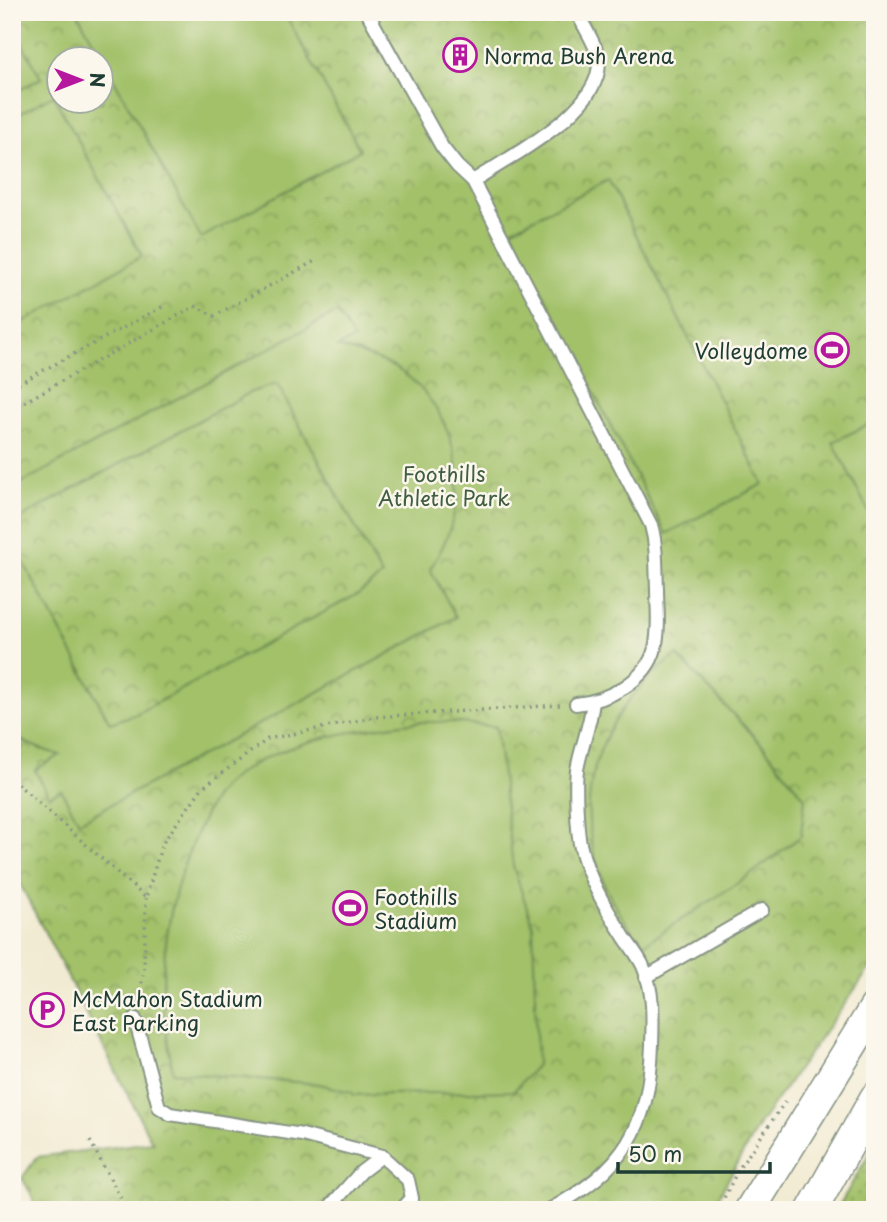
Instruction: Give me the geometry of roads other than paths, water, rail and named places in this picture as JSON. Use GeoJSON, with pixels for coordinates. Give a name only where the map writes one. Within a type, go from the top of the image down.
{"type":"FeatureCollection","features":[{"type":"Feature","properties":{"kind":"street"},"geometry":{"type":"LineString","coordinates":[[750,1210],[875,1007]]}},
{"type":"Feature","properties":{"kind":"street"},"geometry":{"type":"LineString","coordinates":[[811,1210],[875,1098]]}},
{"type":"Feature","properties":{"kind":"street"},"geometry":{"type":"LineString","coordinates":[[768,1210],[773,1174]]}},
{"type":"Feature","properties":{"kind":"lane"},"geometry":{"type":"LineString","coordinates":[[367,12],[442,147],[473,181],[645,513],[656,544],[658,625],[655,648],[648,664],[634,680],[618,691],[593,702],[576,704]]}},
{"type":"Feature","properties":{"kind":"lane"},"geometry":{"type":"LineString","coordinates":[[473,181],[566,121],[596,84],[598,57],[577,12]]}},
{"type":"Feature","properties":{"kind":"lane"},"geometry":{"type":"LineString","coordinates":[[549,1210],[576,1194],[611,1167],[629,1143],[641,1118],[650,1082],[654,1007],[646,977],[642,965],[601,901],[580,845],[577,771],[590,726],[593,702]]}},
{"type":"Feature","properties":{"kind":"lane"},"geometry":{"type":"LineString","coordinates":[[646,977],[762,910]]}},
{"type":"Feature","properties":{"kind":"lane"},"geometry":{"type":"LineString","coordinates":[[135,1019],[159,1107],[170,1114],[302,1135],[382,1156],[408,1180],[412,1198],[401,1210]]}},
{"type":"Feature","properties":{"kind":"lane"},"geometry":{"type":"LineString","coordinates":[[327,1210],[361,1172],[382,1156]]}},
{"type":"Feature","properties":{"kind":"place","name":"Norma Bush Arena"},"geometry":{"type":"Point","coordinates":[460,55]}},
{"type":"Feature","properties":{"kind":"place","name":"Volleydome"},"geometry":{"type":"Point","coordinates":[832,350]}},
{"type":"Feature","properties":{"kind":"place","name":"Foothills Stadium"},"geometry":{"type":"Point","coordinates":[350,908]}},
{"type":"Feature","properties":{"kind":"place","name":"McMahon Stadium East Parking"},"geometry":{"type":"Point","coordinates":[47,1010]}},
{"type":"Feature","properties":{"kind":"park label","name":"Foothills Athletic Park"},"geometry":{"type":"Point","coordinates":[444,485]}}]}
